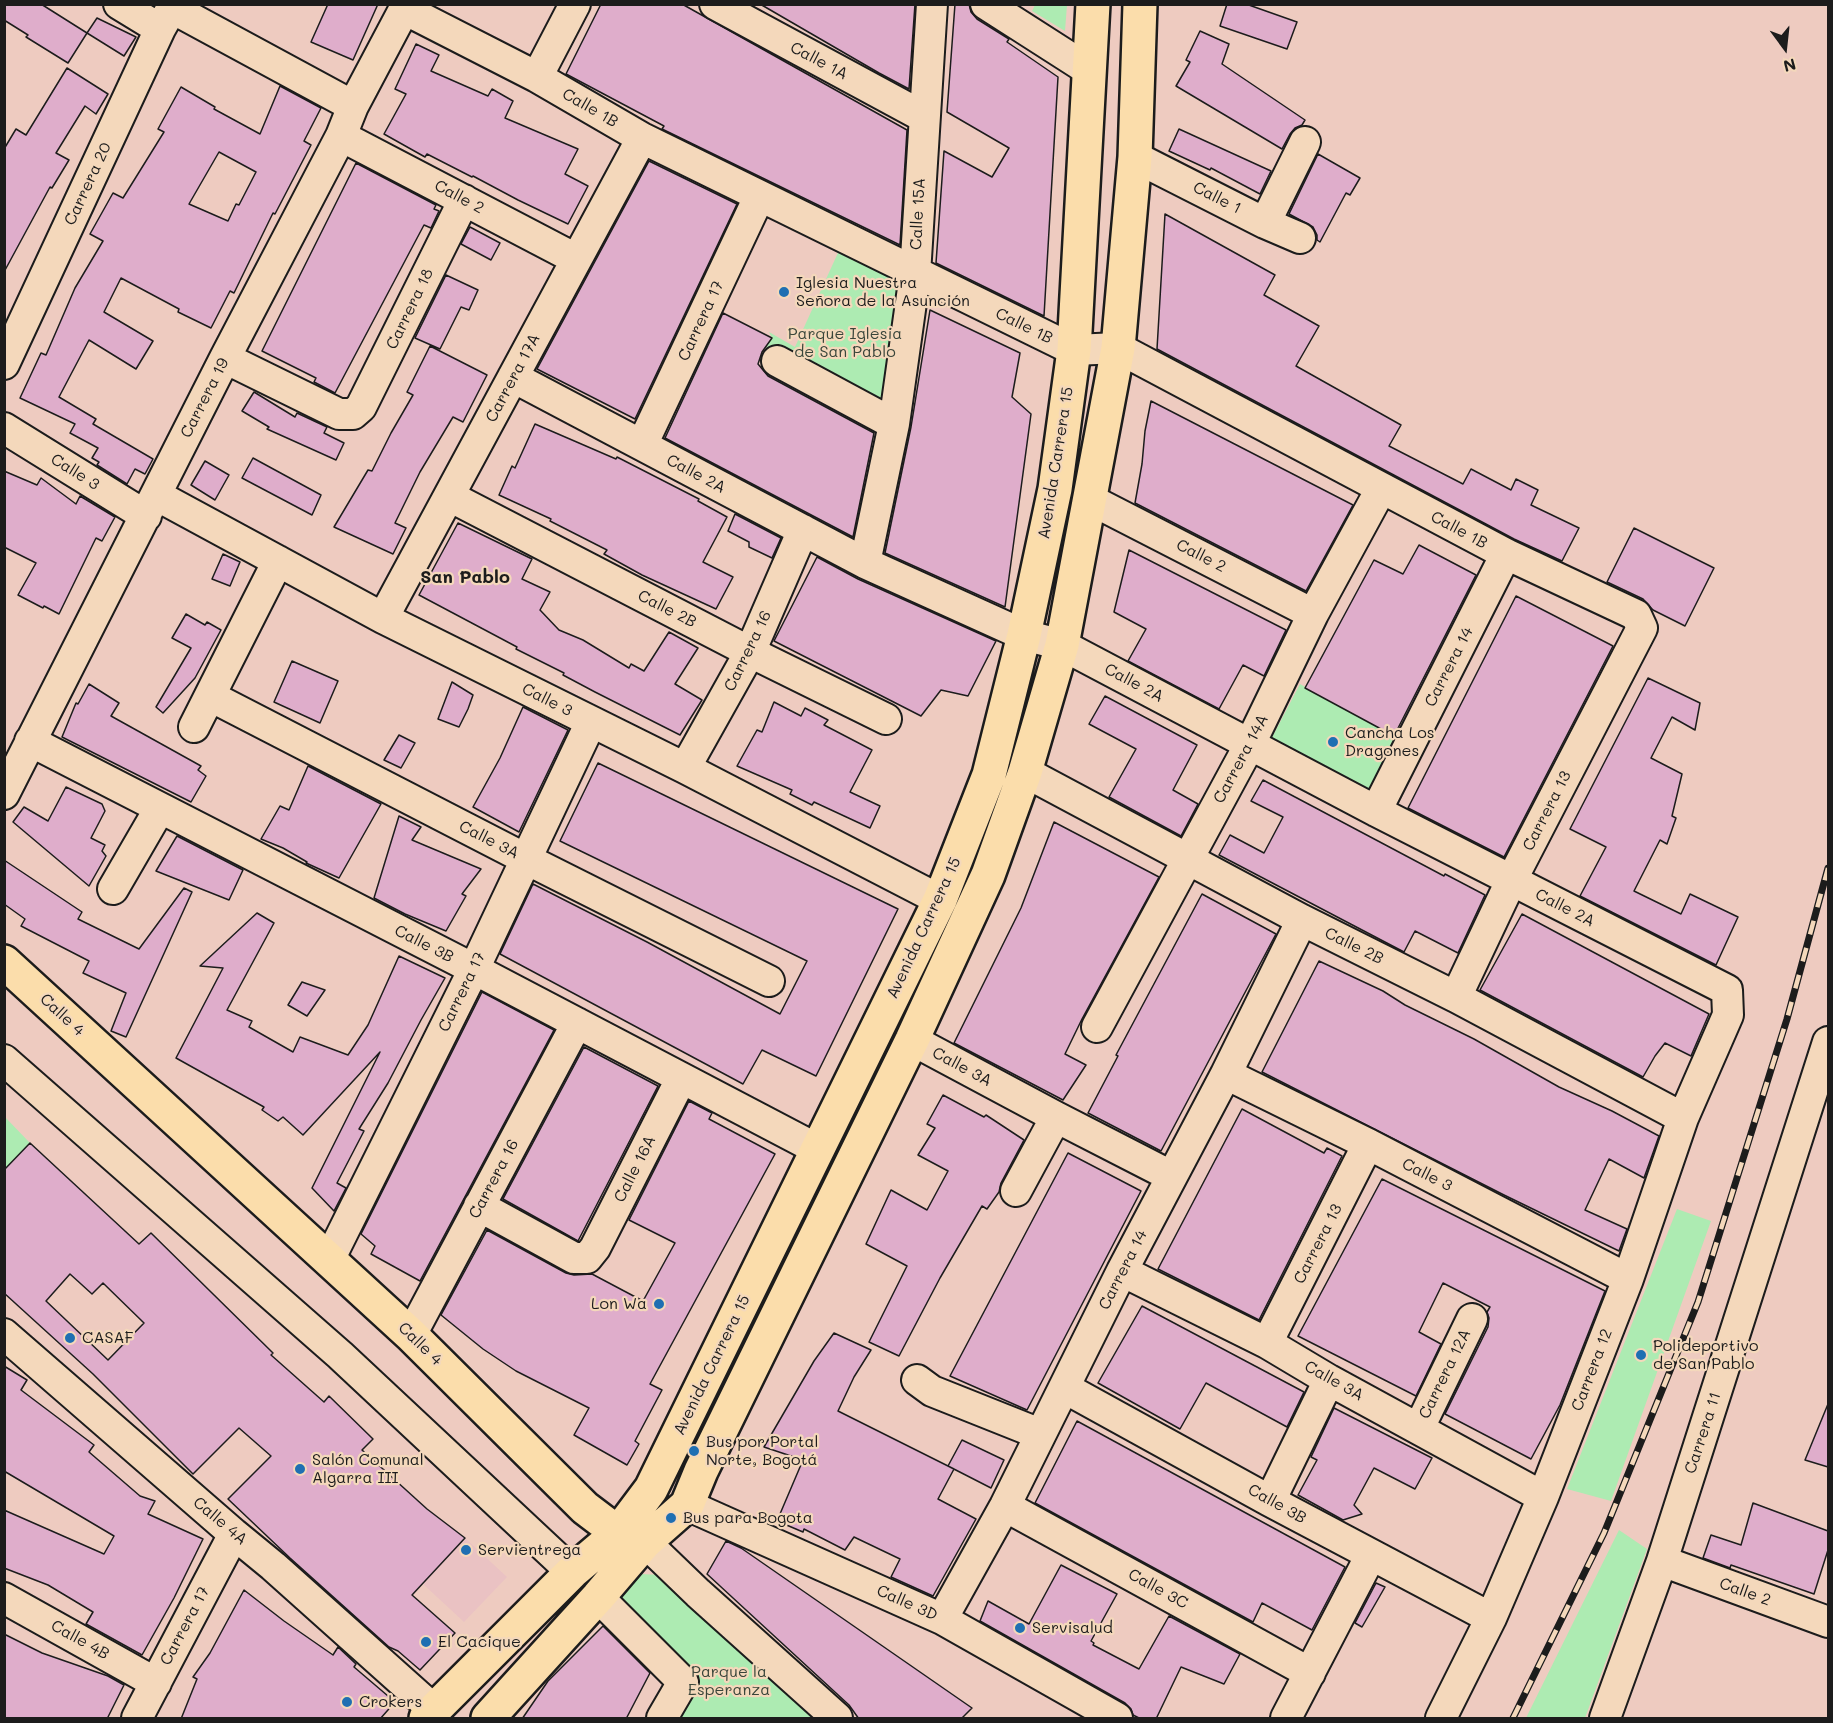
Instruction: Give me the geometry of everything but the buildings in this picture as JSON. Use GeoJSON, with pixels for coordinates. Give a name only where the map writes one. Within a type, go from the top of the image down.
{"type":"FeatureCollection","features":[{"type":"Feature","properties":{"kind":"main road","name":"Avenida Carrera 15"},"geometry":{"type":"LineString","coordinates":[[488,1719],[598,1597],[631,1538],[651,1489],[940,900],[989,775],[1024,635],[1055,489],[1074,350],[1093,4]]}},
{"type":"Feature","properties":{"kind":"main road","name":"Avenida Carrera 15"},"geometry":{"type":"LineString","coordinates":[[430,1714],[572,1572],[687,1505],[701,1471],[912,1040],[988,874],[1025,772],[1062,645],[1118,348],[1135,157],[1140,4]]}},
{"type":"Feature","properties":{"kind":"main road","name":"Calle 4"},"geometry":{"type":"LineString","coordinates":[[4,962],[411,1335],[585,1508],[631,1538]]}},
{"type":"Feature","properties":{"kind":"street"},"geometry":{"type":"LineString","coordinates":[[119,4],[168,14],[353,106]]}},
{"type":"Feature","properties":{"kind":"street"},"geometry":{"type":"LineString","coordinates":[[537,77],[574,4]]}},
{"type":"Feature","properties":{"kind":"street","name":"Calle 1A"},"geometry":{"type":"LineString","coordinates":[[715,4],[924,117]]}},
{"type":"Feature","properties":{"kind":"street","name":"Calle 15A"},"geometry":{"type":"LineString","coordinates":[[865,563],[894,424],[915,274],[932,4]]}},
{"type":"Feature","properties":{"kind":"street"},"geometry":{"type":"LineString","coordinates":[[986,4],[1089,70]]}},
{"type":"Feature","properties":{"kind":"street","name":"Calle 1B"},"geometry":{"type":"LineString","coordinates":[[406,7],[537,77],[642,138],[915,274],[1074,350],[1118,348],[1506,555],[1636,615],[1642,628]]}},
{"type":"Feature","properties":{"kind":"street","name":"Carrera 19"},"geometry":{"type":"LineString","coordinates":[[4,794],[225,358],[341,136],[353,106],[406,7]]}},
{"type":"Feature","properties":{"kind":"street","name":"Carrera 20"},"geometry":{"type":"LineString","coordinates":[[4,364],[168,14]]}},
{"type":"Feature","properties":{"kind":"street","name":"Calle 2"},"geometry":{"type":"LineString","coordinates":[[341,136],[576,259]]}},
{"type":"Feature","properties":{"kind":"street","name":"Carrera 17A"},"geometry":{"type":"LineString","coordinates":[[383,618],[642,138]]}},
{"type":"Feature","properties":{"kind":"street"},"geometry":{"type":"LineString","coordinates":[[1265,223],[1305,142]]}},
{"type":"Feature","properties":{"kind":"street","name":"Calle 1"},"geometry":{"type":"LineString","coordinates":[[1135,157],[1265,223],[1300,238]]}},
{"type":"Feature","properties":{"kind":"street","name":"Carrera 17"},"geometry":{"type":"LineString","coordinates":[[642,445],[759,197]]}},
{"type":"Feature","properties":{"kind":"street","name":"Carrera 18"},"geometry":{"type":"LineString","coordinates":[[225,358],[339,414],[353,414],[361,407],[464,200]]}},
{"type":"Feature","properties":{"kind":"street"},"geometry":{"type":"LineString","coordinates":[[777,361],[894,424]]}},
{"type":"Feature","properties":{"kind":"street","name":"Calle 2A"},"geometry":{"type":"LineString","coordinates":[[513,377],[865,563],[1024,635],[1062,645],[1376,811],[1727,990],[1728,1015]]}},
{"type":"Feature","properties":{"kind":"street","name":"Calle 3"},"geometry":{"type":"LineString","coordinates":[[4,428],[151,505],[278,561],[383,618],[685,768],[940,900]]}},
{"type":"Feature","properties":{"kind":"street","name":"Carrera 14A"},"geometry":{"type":"LineString","coordinates":[[1097,1027],[1250,744],[1313,614],[1381,489]]}},
{"type":"Feature","properties":{"kind":"street","name":"Calle 2B"},"geometry":{"type":"LineString","coordinates":[[449,496],[750,652],[886,719]]}},
{"type":"Feature","properties":{"kind":"street","name":"Calle 2"},"geometry":{"type":"LineString","coordinates":[[1089,499],[1313,614]]}},
{"type":"Feature","properties":{"kind":"street","name":"Carrera 16"},"geometry":{"type":"LineString","coordinates":[[685,768],[750,652],[803,530]]}},
{"type":"Feature","properties":{"kind":"street","name":"Carrera 14"},"geometry":{"type":"LineString","coordinates":[[1376,811],[1506,555]]}},
{"type":"Feature","properties":{"kind":"street"},"geometry":{"type":"LineString","coordinates":[[194,727],[278,561]]}},
{"type":"Feature","properties":{"kind":"street","name":"Carrera 13"},"geometry":{"type":"LineString","coordinates":[[1456,997],[1511,881],[1642,628]]}},
{"type":"Feature","properties":{"kind":"street","name":"Calle 3A"},"geometry":{"type":"LineString","coordinates":[[210,696],[769,981]]}},
{"type":"Feature","properties":{"kind":"street","name":"Carrera 17"},"geometry":{"type":"LineString","coordinates":[[329,1260],[474,969],[591,722]]}},
{"type":"Feature","properties":{"kind":"street","name":"Calle 3B"},"geometry":{"type":"LineString","coordinates":[[30,741],[818,1149]]}},
{"type":"Feature","properties":{"kind":"street","name":"Calle 2B"},"geometry":{"type":"LineString","coordinates":[[1025,772],[1187,860],[1456,997],[1683,1118]]}},
{"type":"Feature","properties":{"kind":"street"},"geometry":{"type":"LineString","coordinates":[[113,890],[160,808]]}},
{"type":"Feature","properties":{"kind":"street","name":"Carrera 14"},"geometry":{"type":"LineString","coordinates":[[942,1619],[1005,1506],[1122,1271],[1226,1074],[1302,920]]}},
{"type":"Feature","properties":{"kind":"street","name":"Carrera 12"},"geometry":{"type":"LineString","coordinates":[[1442,1719],[1491,1618],[1543,1497],[1628,1279],[1683,1118],[1728,1015]]}},
{"type":"Feature","properties":{"kind":"street","name":"Carrera 16"},"geometry":{"type":"LineString","coordinates":[[411,1335],[577,1023]]}},
{"type":"Feature","properties":{"kind":"street","name":"Calle 3A"},"geometry":{"type":"LineString","coordinates":[[912,1040],[1171,1176]]}},
{"type":"Feature","properties":{"kind":"street","name":"Carrera 11"},"geometry":{"type":"LineString","coordinates":[[1605,1719],[1662,1561],[1828,1042]]}},
{"type":"Feature","properties":{"kind":"street"},"geometry":{"type":"LineString","coordinates":[[4,1060],[348,1363],[572,1572]]}},
{"type":"Feature","properties":{"kind":"street","name":"Calle 3"},"geometry":{"type":"LineString","coordinates":[[1226,1074],[1368,1144],[1628,1279]]}},
{"type":"Feature","properties":{"kind":"street","name":"Calle 16A"},"geometry":{"type":"LineString","coordinates":[[479,1206],[574,1258],[587,1258],[595,1248],[681,1078]]}},
{"type":"Feature","properties":{"kind":"street"},"geometry":{"type":"LineString","coordinates":[[1016,1191],[1056,1117]]}},
{"type":"Feature","properties":{"kind":"street","name":"Carrera 13"},"geometry":{"type":"LineString","coordinates":[[1267,1343],[1368,1144]]}},
{"type":"Feature","properties":{"kind":"street","name":"Calle 3A"},"geometry":{"type":"LineString","coordinates":[[1122,1271],[1267,1343],[1329,1380],[1543,1497]]}},
{"type":"Feature","properties":{"kind":"street","name":"Carrera 12A"},"geometry":{"type":"LineString","coordinates":[[1419,1428],[1472,1319]]}},
{"type":"Feature","properties":{"kind":"street","name":"Calle 4A"},"geometry":{"type":"LineString","coordinates":[[4,1334],[273,1566],[430,1714]]}},
{"type":"Feature","properties":{"kind":"street"},"geometry":{"type":"LineString","coordinates":[[917,1380],[932,1391],[1040,1434]]}},
{"type":"Feature","properties":{"kind":"street"},"geometry":{"type":"LineString","coordinates":[[1270,1501],[1329,1380]]}},
{"type":"Feature","properties":{"kind":"street","name":"Calle 3B"},"geometry":{"type":"LineString","coordinates":[[1065,1388],[1371,1556],[1491,1618]]}},
{"type":"Feature","properties":{"kind":"street","name":"Calle 3D"},"geometry":{"type":"LineString","coordinates":[[687,1505],[942,1619],[1117,1719]]}},
{"type":"Feature","properties":{"kind":"street","name":"Calle 3C"},"geometry":{"type":"LineString","coordinates":[[1005,1506],[1310,1672]]}},
{"type":"Feature","properties":{"kind":"street","name":"Carrera 17"},"geometry":{"type":"LineString","coordinates":[[137,1719],[234,1534]]}},
{"type":"Feature","properties":{"kind":"street","name":"Calle 4"},"geometry":{"type":"LineString","coordinates":[[631,1538],[698,1593],[837,1719]]}},
{"type":"Feature","properties":{"kind":"street"},"geometry":{"type":"LineString","coordinates":[[1286,1719],[1371,1556]]}},
{"type":"Feature","properties":{"kind":"street","name":"Calle 2"},"geometry":{"type":"LineString","coordinates":[[1662,1561],[1828,1622]]}},
{"type":"Feature","properties":{"kind":"street"},"geometry":{"type":"LineString","coordinates":[[598,1597],[683,1682],[662,1719]]}},
{"type":"Feature","properties":{"kind":"street","name":"Calle 4B"},"geometry":{"type":"LineString","coordinates":[[4,1598],[156,1683]]}},
{"type":"Feature","properties":{"kind":"shaded area"},"geometry":{"type":"Polygon","coordinates":[[[465,1538],[507,1577],[464,1622],[423,1584],[465,1538]]]}},
{"type":"Feature","properties":{"kind":"green space"},"geometry":{"type":"Polygon","coordinates":[[[1035,5],[1067,5],[1065,31],[1032,11],[1035,5]]]}},
{"type":"Feature","properties":{"kind":"green space","name":"Parque Iglesia de San Pablo"},"geometry":{"type":"Polygon","coordinates":[[[842,244],[899,275],[881,410],[761,356],[772,338],[769,332],[795,347],[842,244]]]}},
{"type":"Feature","properties":{"kind":"green space","name":"Cancha Los Dragones"},"geometry":{"type":"Polygon","coordinates":[[[1300,684],[1399,738],[1370,793],[1268,745],[1300,684]]]}},
{"type":"Feature","properties":{"kind":"green space"},"geometry":{"type":"Polygon","coordinates":[[[4,1116],[30,1143],[5,1170],[4,1170],[4,1116]]]}},
{"type":"Feature","properties":{"kind":"green space","name":"Polideportivo de San Pablo"},"geometry":{"type":"Polygon","coordinates":[[[1677,1209],[1711,1221],[1611,1501],[1567,1489],[1677,1209]]]}},
{"type":"Feature","properties":{"kind":"green space"},"geometry":{"type":"Polygon","coordinates":[[[1619,1530],[1647,1549],[1585,1718],[1526,1718],[1619,1530]]]}},
{"type":"Feature","properties":{"kind":"green space","name":"Parque la Esperanza"},"geometry":{"type":"Polygon","coordinates":[[[639,1574],[664,1575],[821,1718],[673,1718],[692,1675],[607,1599],[639,1574]]]}},
{"type":"Feature","properties":{"kind":"railway"},"geometry":{"type":"LineString","coordinates":[[1513,1718],[1604,1533],[1698,1302],[1787,1019],[1828,868]]}},
{"type":"Feature","properties":{"kind":"place","name":"Iglesia Nuestra Señora de la Asunción"},"geometry":{"type":"Point","coordinates":[784,292]}},
{"type":"Feature","properties":{"kind":"place","name":"Cancha Los Dragones"},"geometry":{"type":"Point","coordinates":[1333,742]}},
{"type":"Feature","properties":{"kind":"place","name":"Lon Wa"},"geometry":{"type":"Point","coordinates":[659,1304]}},
{"type":"Feature","properties":{"kind":"place","name":"CASAF"},"geometry":{"type":"Point","coordinates":[70,1338]}},
{"type":"Feature","properties":{"kind":"place","name":"Polideportivo de San Pablo"},"geometry":{"type":"Point","coordinates":[1641,1355]}},
{"type":"Feature","properties":{"kind":"place","name":"Bus por Portal Norte, Bogotá"},"geometry":{"type":"Point","coordinates":[694,1451]}},
{"type":"Feature","properties":{"kind":"place","name":"Salón Comunal Algarra III"},"geometry":{"type":"Point","coordinates":[300,1469]}},
{"type":"Feature","properties":{"kind":"place","name":"Bus para Bogota"},"geometry":{"type":"Point","coordinates":[671,1518]}},
{"type":"Feature","properties":{"kind":"place","name":"Servientrega"},"geometry":{"type":"Point","coordinates":[466,1550]}},
{"type":"Feature","properties":{"kind":"place","name":"Servisalud"},"geometry":{"type":"Point","coordinates":[1020,1628]}},
{"type":"Feature","properties":{"kind":"place","name":"El Cacique"},"geometry":{"type":"Point","coordinates":[426,1642]}},
{"type":"Feature","properties":{"kind":"place","name":"Crokers"},"geometry":{"type":"Point","coordinates":[347,1702]}},
{"type":"Feature","properties":{"kind":"district","name":"San Pablo"},"geometry":{"type":"Point","coordinates":[465,577]}}]}
